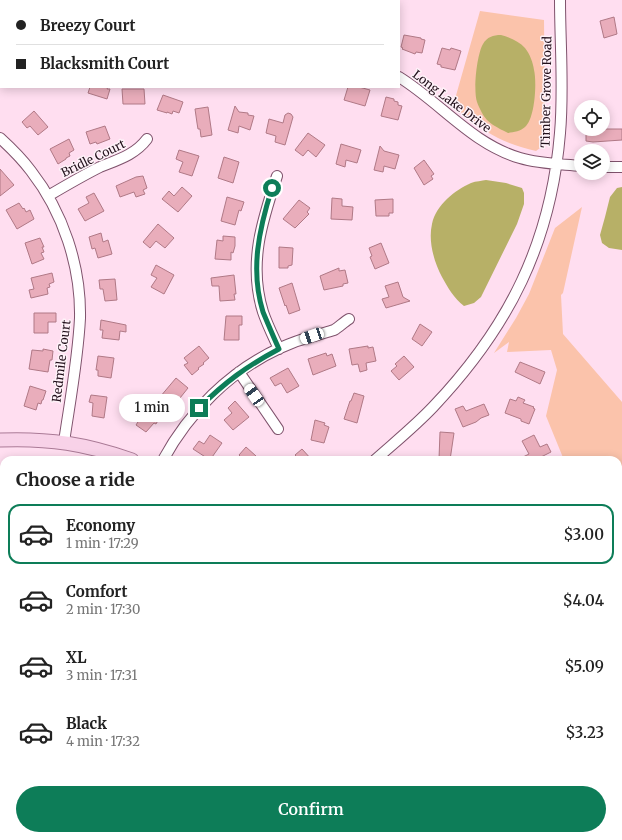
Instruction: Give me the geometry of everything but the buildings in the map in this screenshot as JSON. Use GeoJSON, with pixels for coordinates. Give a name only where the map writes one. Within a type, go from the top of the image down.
{"type":"FeatureCollection","features":[{"type":"Feature","properties":{"kind":"main road"},"geometry":{"type":"LineString","coordinates":[[0,440],[38,439],[64,442],[120,456]]}},
{"type":"Feature","properties":{"kind":"street","name":"Timber Grove Road"},"geometry":{"type":"LineString","coordinates":[[379,456],[432,407],[459,379],[502,319],[517,293],[531,263],[550,201],[557,164],[561,102],[560,0]]}},
{"type":"Feature","properties":{"kind":"street","name":"Long Lake Drive"},"geometry":{"type":"LineString","coordinates":[[400,78],[471,133],[491,146],[520,158],[537,162],[574,165]]}},
{"type":"Feature","properties":{"kind":"street","name":"Redmile Court"},"geometry":{"type":"LineString","coordinates":[[0,138],[15,152],[31,171],[48,196],[60,219],[72,254],[76,274],[80,317],[64,442]]}},
{"type":"Feature","properties":{"kind":"street","name":"Bridle Court"},"geometry":{"type":"LineString","coordinates":[[48,196],[100,167],[123,158],[142,147],[147,139]]}},
{"type":"Feature","properties":{"kind":"street"},"geometry":{"type":"LineString","coordinates":[[610,167],[622,168]]}},
{"type":"Feature","properties":{"kind":"street"},"geometry":{"type":"LineString","coordinates":[[277,176],[264,214],[260,232],[256,266],[262,305],[268,325],[279,349]]}},
{"type":"Feature","properties":{"kind":"street"},"geometry":{"type":"LineString","coordinates":[[165,456],[178,434],[199,408],[223,384],[239,372],[279,349],[335,329],[349,319]]}},
{"type":"Feature","properties":{"kind":"street"},"geometry":{"type":"LineString","coordinates":[[239,372],[278,429]]}},
{"type":"Feature","properties":{"kind":"shaded area"},"geometry":{"type":"Polygon","coordinates":[[[480,11],[544,20],[545,129],[544,145],[536,151],[512,144],[492,135],[453,106],[480,11]]]}},
{"type":"Feature","properties":{"kind":"shaded area"},"geometry":{"type":"Polygon","coordinates":[[[501,35],[520,43],[525,48],[534,67],[535,76],[533,109],[528,123],[522,129],[508,133],[493,125],[484,117],[477,102],[475,89],[476,72],[483,44],[488,38],[501,35]]]}},
{"type":"Feature","properties":{"kind":"shaded area"},"geometry":{"type":"Polygon","coordinates":[[[486,180],[506,183],[522,188],[524,193],[524,204],[517,224],[481,297],[474,303],[464,306],[457,300],[449,289],[436,265],[431,244],[432,224],[434,217],[442,205],[453,194],[471,183],[486,180]]]}},
{"type":"Feature","properties":{"kind":"shaded area"},"geometry":{"type":"Polygon","coordinates":[[[622,187],[622,250],[609,248],[602,243],[600,235],[610,197],[617,188],[622,187]]]}},
{"type":"Feature","properties":{"kind":"shaded area"},"geometry":{"type":"Polygon","coordinates":[[[582,207],[563,293],[561,295],[563,334],[622,402],[622,456],[562,456],[546,416],[557,370],[551,350],[507,352],[509,342],[494,353],[529,294],[555,228],[582,207]]]}},
{"type":"Feature","properties":{"kind":"route"},"geometry":{"type":"LineString","coordinates":[[199,408],[223,384],[239,372],[279,349],[263,311],[256,266],[260,232],[272,188]]}}]}
